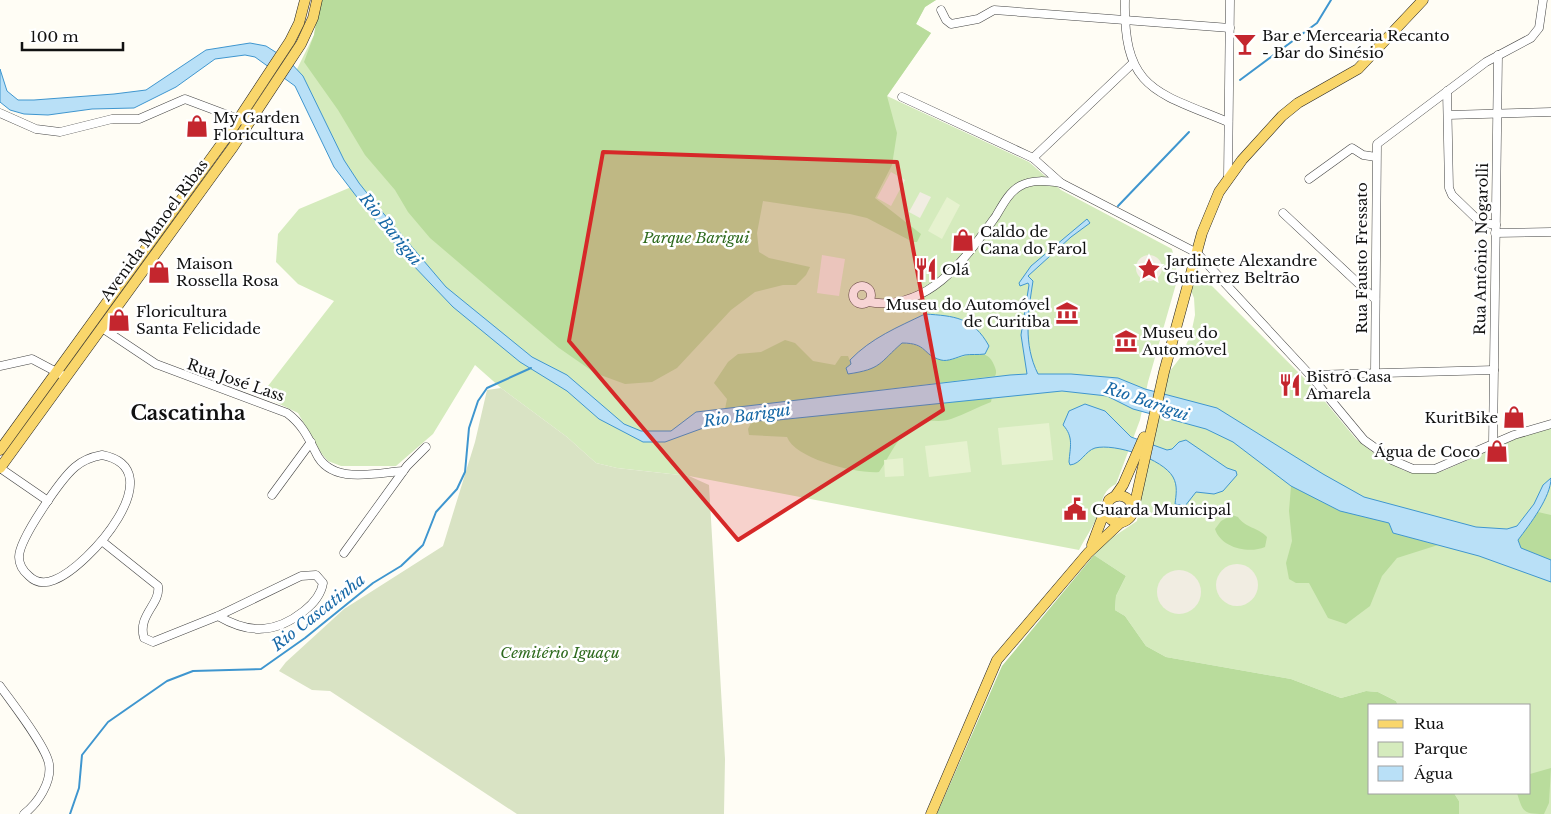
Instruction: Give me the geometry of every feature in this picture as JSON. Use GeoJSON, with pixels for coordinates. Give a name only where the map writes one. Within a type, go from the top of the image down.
{"type":"FeatureCollection","features":[{"type":"Feature","properties":{"kind":"main road","name":"Avenida Manoel Ribas"},"geometry":{"type":"LineString","coordinates":[[0,450],[102,328],[233,147],[241,125],[278,79],[289,54],[305,0]]}},
{"type":"Feature","properties":{"kind":"main road","name":"Avenida Manoel Ribas"},"geometry":{"type":"LineString","coordinates":[[0,468],[62,374],[244,122],[269,73],[289,54],[309,27],[317,0]]}},
{"type":"Feature","properties":{"kind":"main road"},"geometry":{"type":"LineString","coordinates":[[931,814],[997,660],[1088,553],[1120,523],[1131,516],[1134,508],[1139,461],[1153,417],[1197,254],[1210,212],[1228,178],[1282,116],[1298,103],[1358,69],[1423,0]]}},
{"type":"Feature","properties":{"kind":"main road"},"geometry":{"type":"LineString","coordinates":[[0,455],[8,439]]}},
{"type":"Feature","properties":{"kind":"main road"},"geometry":{"type":"LineString","coordinates":[[1088,553],[1106,512],[1107,503],[1116,496],[1139,461]]}},
{"type":"Feature","properties":{"kind":"main road"},"geometry":{"type":"LineString","coordinates":[[1116,496],[1128,498],[1134,508]]}},
{"type":"Feature","properties":{"kind":"main road"},"geometry":{"type":"LineString","coordinates":[[1106,512],[1111,520],[1120,523]]}},
{"type":"Feature","properties":{"kind":"street"},"geometry":{"type":"LineString","coordinates":[[1125,0],[1124,20],[1133,63],[1142,79],[1156,91],[1228,122]]}},
{"type":"Feature","properties":{"kind":"street"},"geometry":{"type":"LineString","coordinates":[[1228,178],[1230,0]]}},
{"type":"Feature","properties":{"kind":"street"},"geometry":{"type":"LineString","coordinates":[[1543,0],[1541,20],[1536,33],[1527,42],[1498,55],[1448,91],[1450,192],[1480,222],[1495,229],[1551,232]]}},
{"type":"Feature","properties":{"kind":"street"},"geometry":{"type":"LineString","coordinates":[[941,10],[946,20],[951,24],[978,19],[994,10],[1230,28]]}},
{"type":"Feature","properties":{"kind":"street","name":"Rua Antônio Nogarolli"},"geometry":{"type":"LineString","coordinates":[[1493,444],[1498,55]]}},
{"type":"Feature","properties":{"kind":"street"},"geometry":{"type":"LineString","coordinates":[[1033,158],[1133,63]]}},
{"type":"Feature","properties":{"kind":"street","name":"Rua Fausto Fressato"},"geometry":{"type":"LineString","coordinates":[[1375,373],[1377,144],[1448,91]]}},
{"type":"Feature","properties":{"kind":"street"},"geometry":{"type":"LineString","coordinates":[[902,97],[1033,158],[1061,183],[1197,254],[1310,375],[1364,440],[1383,455],[1403,465],[1423,470],[1435,469],[1528,430],[1551,424]]}},
{"type":"Feature","properties":{"kind":"street"},"geometry":{"type":"LineString","coordinates":[[0,113],[36,129],[60,132],[112,119],[139,119],[185,99],[244,122]]}},
{"type":"Feature","properties":{"kind":"street"},"geometry":{"type":"LineString","coordinates":[[1448,115],[1551,112]]}},
{"type":"Feature","properties":{"kind":"street"},"geometry":{"type":"LineString","coordinates":[[1309,179],[1352,148],[1363,155],[1376,157]]}},
{"type":"Feature","properties":{"kind":"street"},"geometry":{"type":"LineString","coordinates":[[868,302],[898,302],[934,286],[949,275],[966,257],[1017,188],[1039,182],[1061,183]]}},
{"type":"Feature","properties":{"kind":"street"},"geometry":{"type":"LineString","coordinates":[[1283,213],[1375,299]]}},
{"type":"Feature","properties":{"kind":"street","name":"Rua José Lass"},"geometry":{"type":"LineString","coordinates":[[102,328],[156,364],[288,412],[300,424],[321,462],[335,472],[352,475],[403,471]]}},
{"type":"Feature","properties":{"kind":"street"},"geometry":{"type":"LineString","coordinates":[[0,366],[32,359],[62,374]]}},
{"type":"Feature","properties":{"kind":"street"},"geometry":{"type":"LineString","coordinates":[[1310,375],[1494,370]]}},
{"type":"Feature","properties":{"kind":"street"},"geometry":{"type":"LineString","coordinates":[[272,495],[310,442]]}},
{"type":"Feature","properties":{"kind":"street"},"geometry":{"type":"LineString","coordinates":[[344,553],[403,471],[426,447]]}},
{"type":"Feature","properties":{"kind":"street"},"geometry":{"type":"LineString","coordinates":[[102,456],[119,462],[126,470],[129,490],[121,515],[103,542],[78,565],[61,577],[47,582],[33,579],[20,564],[19,555],[48,502],[67,475],[83,461],[102,456]]}},
{"type":"Feature","properties":{"kind":"street"},"geometry":{"type":"LineString","coordinates":[[0,468],[48,502]]}},
{"type":"Feature","properties":{"kind":"street"},"geometry":{"type":"LineString","coordinates":[[103,542],[158,586],[156,597],[143,624],[144,638],[148,640],[159,640],[218,616],[300,576],[316,575],[323,583],[317,598],[308,608],[282,626],[271,629],[244,628],[218,616]]}},
{"type":"Feature","properties":{"kind":"street"},"geometry":{"type":"LineString","coordinates":[[0,686],[42,747],[50,765],[45,788],[34,805],[24,814]]}},
{"type":"Feature","properties":{"kind":"highlighted area"},"geometry":{"type":"Polygon","coordinates":[[[603,152],[897,162],[943,410],[738,540],[569,341],[603,152]]]}},
{"type":"Feature","properties":{"kind":"green space","name":"Parque Barigui"},"geometry":{"type":"Polygon","coordinates":[[[320,0],[936,0],[925,7],[916,24],[931,33],[887,96],[1029,162],[1061,190],[1172,249],[1178,277],[1148,382],[1140,420],[1116,484],[1108,489],[1092,528],[1079,550],[689,476],[617,468],[596,463],[567,437],[501,388],[475,365],[433,434],[396,466],[341,466],[328,461],[321,453],[298,413],[261,395],[334,301],[298,284],[276,262],[278,234],[299,209],[356,185],[294,75],[314,35],[320,0]]]}},
{"type":"Feature","properties":{"kind":"green space"},"geometry":{"type":"Polygon","coordinates":[[[320,0],[936,0],[925,7],[916,24],[931,33],[887,96],[897,133],[892,165],[875,198],[921,234],[917,242],[913,242],[867,218],[763,201],[757,233],[759,252],[769,258],[810,267],[806,275],[796,285],[783,285],[755,292],[731,310],[677,368],[652,382],[625,384],[595,373],[559,348],[430,238],[408,212],[395,190],[365,155],[338,110],[304,62],[314,35],[320,0]]]}},
{"type":"Feature","properties":{"kind":"green space"},"geometry":{"type":"Polygon","coordinates":[[[947,197],[960,205],[942,239],[928,231],[947,197]]]}},
{"type":"Feature","properties":{"kind":"green space"},"geometry":{"type":"Polygon","coordinates":[[[1200,274],[1312,386],[1356,439],[1383,460],[1405,471],[1422,473],[1443,471],[1526,434],[1551,428],[1551,814],[1459,814],[1459,801],[1455,794],[1531,794],[1531,704],[1398,704],[1396,701],[1378,692],[1366,691],[1341,698],[1291,679],[1166,657],[1146,646],[1125,616],[1115,610],[1116,596],[1126,576],[1094,555],[1107,541],[1137,521],[1144,476],[1166,376],[1180,358],[1191,334],[1195,315],[1194,298],[1189,286],[1200,274]]]}},
{"type":"Feature","properties":{"kind":"green space"},"geometry":{"type":"Polygon","coordinates":[[[785,340],[795,343],[813,361],[835,365],[841,356],[848,356],[851,364],[848,374],[867,370],[879,364],[902,343],[917,345],[937,359],[943,360],[978,354],[984,355],[990,358],[996,373],[995,376],[725,409],[727,399],[714,383],[728,362],[738,354],[761,352],[785,340]]]}},
{"type":"Feature","properties":{"kind":"green space","name":"Cemitério Iguaçu"},"geometry":{"type":"Polygon","coordinates":[[[501,388],[567,437],[596,463],[617,468],[689,476],[709,485],[725,759],[724,814],[517,814],[330,691],[312,690],[279,671],[286,662],[344,609],[443,546],[475,442],[487,390],[501,388]]]}},
{"type":"Feature","properties":{"kind":"green space"},"geometry":{"type":"Polygon","coordinates":[[[992,397],[991,402],[951,419],[918,423],[905,433],[879,472],[842,468],[802,452],[792,445],[787,437],[749,435],[748,429],[752,421],[992,397]]]}},
{"type":"Feature","properties":{"kind":"green space"},"geometry":{"type":"Polygon","coordinates":[[[1049,423],[1053,460],[1002,465],[998,428],[1049,423]]]}},
{"type":"Feature","properties":{"kind":"green space"},"geometry":{"type":"Polygon","coordinates":[[[967,441],[971,472],[929,477],[925,446],[967,441]]]}},
{"type":"Feature","properties":{"kind":"green space"},"geometry":{"type":"Polygon","coordinates":[[[903,458],[904,476],[885,477],[884,460],[903,458]]]}},
{"type":"Feature","properties":{"kind":"green space"},"geometry":{"type":"Polygon","coordinates":[[[1291,486],[1389,523],[1393,533],[1438,545],[1397,558],[1382,576],[1370,606],[1346,624],[1328,618],[1309,583],[1296,583],[1289,579],[1286,563],[1292,541],[1289,511],[1291,486]]]}},
{"type":"Feature","properties":{"kind":"green space"},"geometry":{"type":"Polygon","coordinates":[[[1538,512],[1551,515],[1551,560],[1521,548],[1518,540],[1538,512]]]}},
{"type":"Feature","properties":{"kind":"green space"},"geometry":{"type":"Polygon","coordinates":[[[1232,515],[1267,537],[1265,547],[1251,550],[1236,548],[1223,541],[1215,529],[1221,521],[1232,515]]]}},
{"type":"Feature","properties":{"kind":"green space"},"geometry":{"type":"Polygon","coordinates":[[[1094,555],[1126,576],[1116,596],[1115,610],[1125,616],[1146,646],[1166,657],[1291,679],[1341,698],[1366,691],[1378,692],[1396,701],[1398,704],[1368,704],[1368,794],[1455,794],[1459,801],[1459,814],[937,814],[1002,666],[1094,555]]]}},
{"type":"Feature","properties":{"kind":"green space"},"geometry":{"type":"Polygon","coordinates":[[[1551,768],[1549,803],[1544,814],[1525,811],[1517,794],[1531,794],[1531,774],[1551,768]]]}},
{"type":"Feature","properties":{"kind":"shaded area"},"geometry":{"type":"Polygon","coordinates":[[[891,172],[905,180],[891,206],[877,198],[891,172]]]}},
{"type":"Feature","properties":{"kind":"shaded area"},"geometry":{"type":"Polygon","coordinates":[[[920,192],[931,197],[920,218],[909,212],[920,192]]]}},
{"type":"Feature","properties":{"kind":"shaded area"},"geometry":{"type":"Polygon","coordinates":[[[822,255],[845,259],[839,296],[817,293],[822,255]]]}},
{"type":"Feature","properties":{"kind":"shaded area","name":"Jardinete Alexandre Gutierrez Beltrão"},"geometry":{"type":"Polygon","coordinates":[[[1149,255],[1158,259],[1162,268],[1158,277],[1149,281],[1140,277],[1136,268],[1140,259],[1149,255]]]}},
{"type":"Feature","properties":{"kind":"shaded area"},"geometry":{"type":"Polygon","coordinates":[[[1233,564],[1241,564],[1252,570],[1258,585],[1252,600],[1241,606],[1233,606],[1222,600],[1216,589],[1216,581],[1222,570],[1233,564]]]}},
{"type":"Feature","properties":{"kind":"shaded area"},"geometry":{"type":"Polygon","coordinates":[[[1179,570],[1191,574],[1197,580],[1201,592],[1197,604],[1191,610],[1179,614],[1167,610],[1161,604],[1157,592],[1161,580],[1167,574],[1179,570]]]}},
{"type":"Feature","properties":{"kind":"water","name":"Rio Barigui"},"geometry":{"type":"Polygon","coordinates":[[[250,43],[266,46],[288,60],[303,76],[344,160],[359,183],[446,287],[532,357],[567,375],[624,424],[641,431],[671,431],[696,412],[1027,374],[1021,335],[1029,285],[1028,283],[1020,286],[1019,283],[1031,266],[1087,219],[1090,223],[1071,237],[1028,276],[1033,281],[1028,317],[1030,351],[1038,374],[1071,374],[1118,378],[1145,389],[1217,408],[1323,474],[1364,497],[1476,527],[1507,529],[1517,526],[1534,504],[1543,485],[1551,478],[1544,502],[1518,540],[1521,548],[1551,560],[1551,582],[1479,556],[1393,533],[1389,523],[1340,511],[1291,486],[1233,442],[1206,429],[1133,409],[1107,396],[1062,391],[778,420],[729,422],[706,427],[665,442],[643,442],[599,419],[567,391],[520,362],[453,307],[410,262],[334,167],[295,86],[255,57],[245,55],[215,59],[176,87],[134,108],[92,109],[48,115],[24,114],[10,110],[0,102],[0,69],[7,91],[18,100],[114,94],[146,90],[206,50],[250,43]]]}},
{"type":"Feature","properties":{"kind":"water"},"geometry":{"type":"Polygon","coordinates":[[[925,314],[954,317],[969,324],[983,336],[989,346],[985,354],[965,355],[944,360],[935,358],[921,347],[902,343],[874,367],[848,374],[846,368],[851,364],[850,360],[858,352],[885,334],[925,314]]]}},
{"type":"Feature","properties":{"kind":"water"},"geometry":{"type":"Polygon","coordinates":[[[1085,404],[1105,411],[1131,437],[1167,450],[1186,440],[1227,468],[1236,471],[1237,475],[1223,491],[1214,494],[1196,492],[1185,506],[1175,504],[1176,484],[1168,470],[1138,454],[1114,448],[1095,448],[1070,465],[1070,438],[1063,425],[1069,411],[1085,404]]]}},
{"type":"Feature","properties":{"kind":"waterway"},"geometry":{"type":"LineString","coordinates":[[1240,80],[1317,23],[1331,0]]}},
{"type":"Feature","properties":{"kind":"waterway"},"geometry":{"type":"LineString","coordinates":[[1118,206],[1189,132]]}},
{"type":"Feature","properties":{"kind":"waterway","name":"Rio Cascatinha"},"geometry":{"type":"LineString","coordinates":[[70,814],[79,788],[82,755],[108,722],[167,681],[193,671],[261,669],[305,638],[373,583],[401,566],[423,545],[436,512],[457,489],[465,472],[469,428],[478,401],[487,388],[531,368]]}},
{"type":"Feature","properties":{"kind":"place","name":"Bar e Mercearia Recanto - Bar do Sinésio"},"geometry":{"type":"Point","coordinates":[1245,44]}},
{"type":"Feature","properties":{"kind":"place","name":"My Garden Floricultura"},"geometry":{"type":"Point","coordinates":[197,126]}},
{"type":"Feature","properties":{"kind":"place","name":"Caldo de Cana do Farol"},"geometry":{"type":"Point","coordinates":[963,240]}},
{"type":"Feature","properties":{"kind":"place","name":"Olá"},"geometry":{"type":"Point","coordinates":[926,269]}},
{"type":"Feature","properties":{"kind":"place","name":"Jardinete Alexandre Gutierrez Beltrão"},"geometry":{"type":"Point","coordinates":[1149,269]}},
{"type":"Feature","properties":{"kind":"place","name":"Maison Rossella Rosa"},"geometry":{"type":"Point","coordinates":[159,272]}},
{"type":"Feature","properties":{"kind":"place","name":"Museu do Automóvel de Curitiba"},"geometry":{"type":"Point","coordinates":[1067,313]}},
{"type":"Feature","properties":{"kind":"place","name":"Floricultura Santa Felicidade"},"geometry":{"type":"Point","coordinates":[119,320]}},
{"type":"Feature","properties":{"kind":"place","name":"Museu do Automóvel"},"geometry":{"type":"Point","coordinates":[1126,341]}},
{"type":"Feature","properties":{"kind":"place","name":"Bistrô Casa Amarela"},"geometry":{"type":"Point","coordinates":[1290,385]}},
{"type":"Feature","properties":{"kind":"place","name":"KuritBike"},"geometry":{"type":"Point","coordinates":[1514,417]}},
{"type":"Feature","properties":{"kind":"place","name":"Água de Coco"},"geometry":{"type":"Point","coordinates":[1497,451]}},
{"type":"Feature","properties":{"kind":"place","name":"Guarda Municipal"},"geometry":{"type":"Point","coordinates":[1075,509]}},
{"type":"Feature","properties":{"kind":"district","name":"Cascatinha"},"geometry":{"type":"Point","coordinates":[188,413]}}]}
